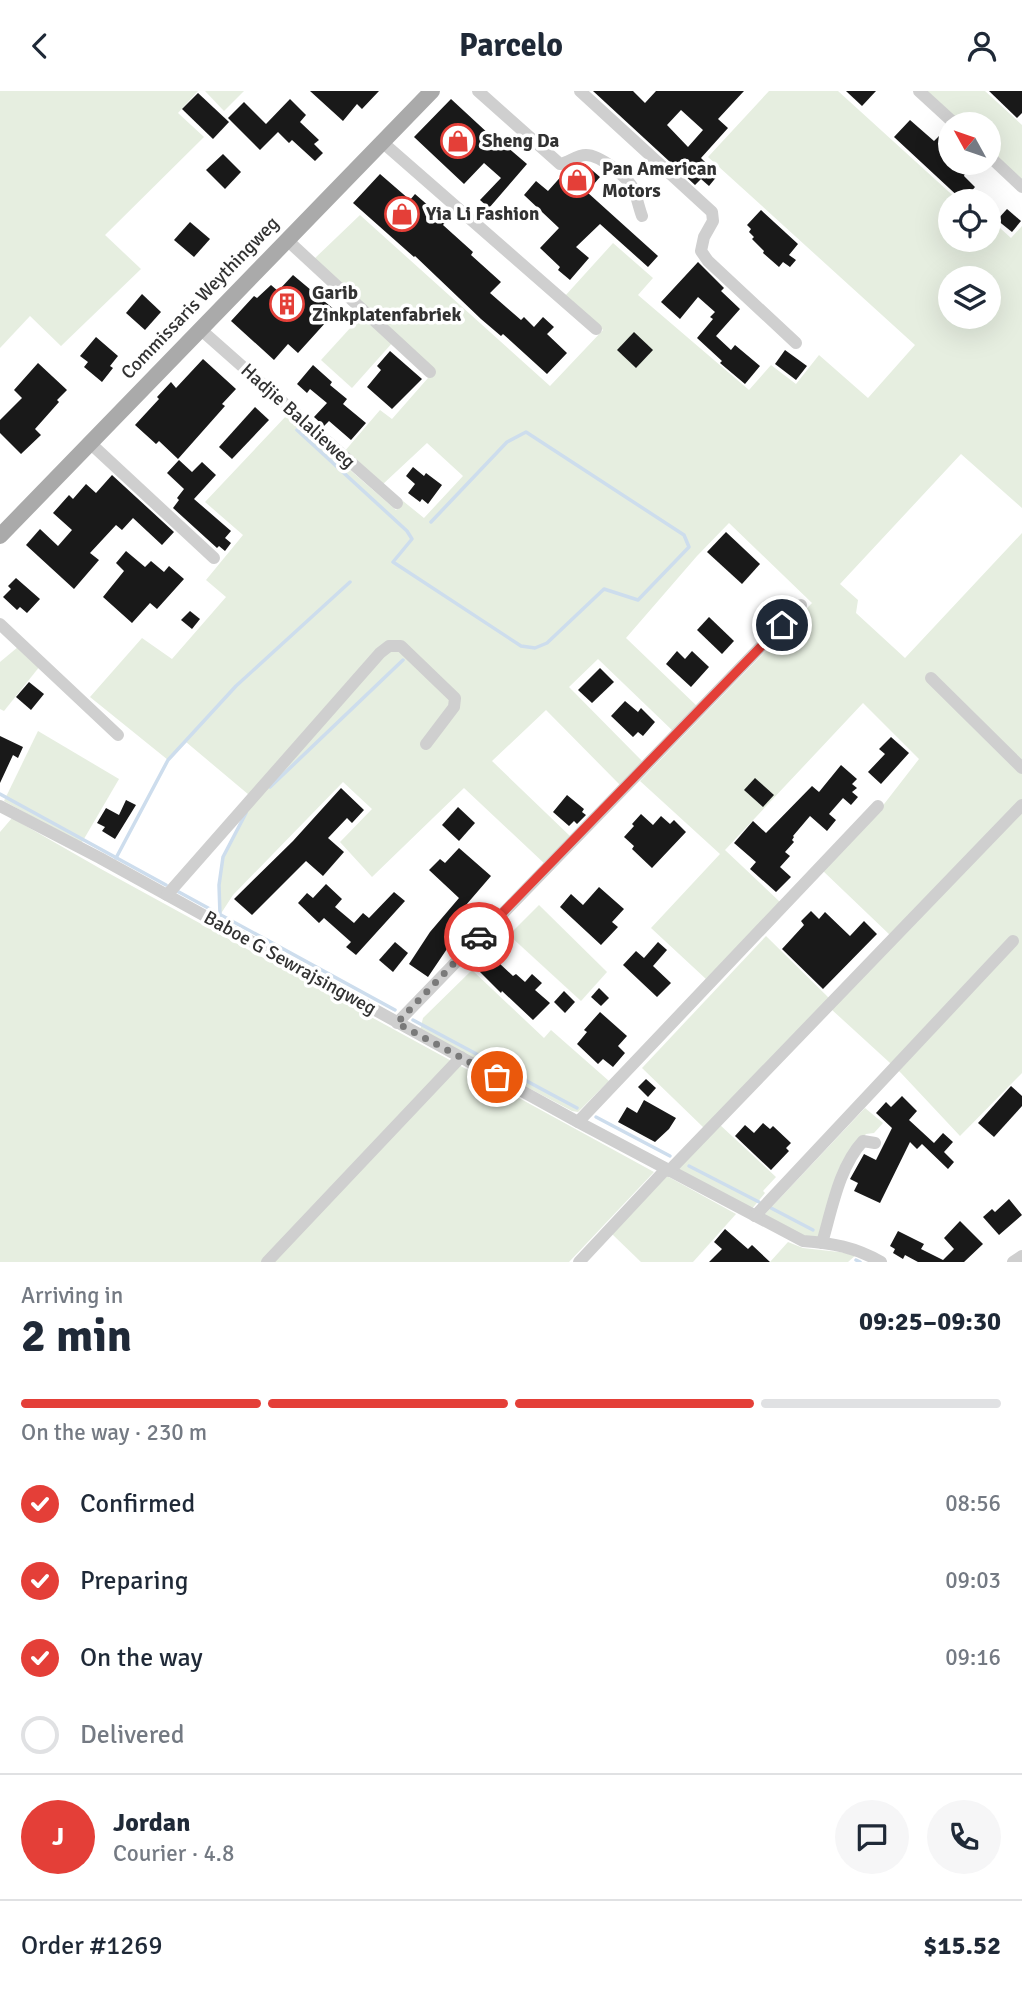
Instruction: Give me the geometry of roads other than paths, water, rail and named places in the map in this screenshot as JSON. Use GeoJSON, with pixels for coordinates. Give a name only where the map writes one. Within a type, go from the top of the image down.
{"type":"FeatureCollection","features":[{"type":"Feature","properties":{"kind":"main road","name":"Commissaris Weythingweg"},"geometry":{"type":"LineString","coordinates":[[0,536],[432,91]]}},
{"type":"Feature","properties":{"kind":"street"},"geometry":{"type":"LineString","coordinates":[[478,91],[560,164],[578,156],[589,155],[603,160],[628,180],[642,216]]}},
{"type":"Feature","properties":{"kind":"street"},"geometry":{"type":"LineString","coordinates":[[580,91],[712,212],[713,221],[704,237],[701,250],[708,261],[796,343]]}},
{"type":"Feature","properties":{"kind":"street"},"geometry":{"type":"LineString","coordinates":[[919,91],[942,112]]}},
{"type":"Feature","properties":{"kind":"street"},"geometry":{"type":"LineString","coordinates":[[382,141],[596,329]]}},
{"type":"Feature","properties":{"kind":"street"},"geometry":{"type":"LineString","coordinates":[[1001,167],[1022,187]]}},
{"type":"Feature","properties":{"kind":"street"},"geometry":{"type":"LineString","coordinates":[[286,239],[430,372]]}},
{"type":"Feature","properties":{"kind":"street","name":"Hadjie Balalieweg"},"geometry":{"type":"LineString","coordinates":[[200,329],[397,503]]}},
{"type":"Feature","properties":{"kind":"street"},"geometry":{"type":"LineString","coordinates":[[90,443],[214,558]]}},
{"type":"Feature","properties":{"kind":"street"},"geometry":{"type":"LineString","coordinates":[[397,1023],[801,605]]}},
{"type":"Feature","properties":{"kind":"street"},"geometry":{"type":"LineString","coordinates":[[0,624],[118,735]]}},
{"type":"Feature","properties":{"kind":"street"},"geometry":{"type":"LineString","coordinates":[[167,895],[389,646],[401,646],[455,698],[454,707],[426,744]]}},
{"type":"Feature","properties":{"kind":"street"},"geometry":{"type":"LineString","coordinates":[[931,678],[1022,768]]}},
{"type":"Feature","properties":{"kind":"street"},"geometry":{"type":"LineString","coordinates":[[579,1262],[1022,805]]}},
{"type":"Feature","properties":{"kind":"street","name":"Baboe G Sewrajsingweg"},"geometry":{"type":"LineString","coordinates":[[0,806],[578,1122],[803,1241],[839,1244],[864,1252],[881,1262]]}},
{"type":"Feature","properties":{"kind":"street"},"geometry":{"type":"LineString","coordinates":[[578,1122],[878,806]]}},
{"type":"Feature","properties":{"kind":"street"},"geometry":{"type":"LineString","coordinates":[[755,1216],[1013,941]]}},
{"type":"Feature","properties":{"kind":"street"},"geometry":{"type":"LineString","coordinates":[[267,1262],[461,1058]]}},
{"type":"Feature","properties":{"kind":"street"},"geometry":{"type":"LineString","coordinates":[[822,1243],[841,1181],[854,1151],[863,1141],[875,1143]]}},
{"type":"Feature","properties":{"kind":"street"},"geometry":{"type":"LineString","coordinates":[[1013,1262],[1022,1256]]}},
{"type":"Feature","properties":{"kind":"waterway"},"geometry":{"type":"LineString","coordinates":[[297,430],[407,531],[412,539],[393,562],[521,646],[535,648],[547,643],[604,589],[638,600],[689,547],[684,535],[526,432],[507,442],[431,522]]}},
{"type":"Feature","properties":{"kind":"waterway"},"geometry":{"type":"LineString","coordinates":[[116,858],[168,760],[236,686],[350,582]]}},
{"type":"Feature","properties":{"kind":"waterway"},"geometry":{"type":"LineString","coordinates":[[270,787],[403,660]]}},
{"type":"Feature","properties":{"kind":"waterway"},"geometry":{"type":"LineString","coordinates":[[0,794],[166,885]]}},
{"type":"Feature","properties":{"kind":"waterway"},"geometry":{"type":"LineString","coordinates":[[220,915],[219,885],[223,857],[246,813]]}},
{"type":"Feature","properties":{"kind":"waterway"},"geometry":{"type":"LineString","coordinates":[[177,891],[395,1010]]}},
{"type":"Feature","properties":{"kind":"waterway"},"geometry":{"type":"LineString","coordinates":[[413,1020],[577,1108]]}},
{"type":"Feature","properties":{"kind":"waterway"},"geometry":{"type":"LineString","coordinates":[[596,1117],[670,1156]]}},
{"type":"Feature","properties":{"kind":"waterway"},"geometry":{"type":"LineString","coordinates":[[689,1166],[759,1202]]}},
{"type":"Feature","properties":{"kind":"waterway"},"geometry":{"type":"LineString","coordinates":[[771,1208],[813,1230]]}},
{"type":"Feature","properties":{"kind":"waterway"},"geometry":{"type":"LineString","coordinates":[[856,1260],[860,1262]]}},
{"type":"Feature","properties":{"kind":"place","name":"Sheng Da"},"geometry":{"type":"Point","coordinates":[458,141]}},
{"type":"Feature","properties":{"kind":"place","name":"Pan American Motors"},"geometry":{"type":"Point","coordinates":[577,180]}},
{"type":"Feature","properties":{"kind":"place","name":"Yia Li Fashion"},"geometry":{"type":"Point","coordinates":[402,214]}},
{"type":"Feature","properties":{"kind":"place","name":"Garib Zinkplatenfabriek"},"geometry":{"type":"Point","coordinates":[287,304]}}]}
